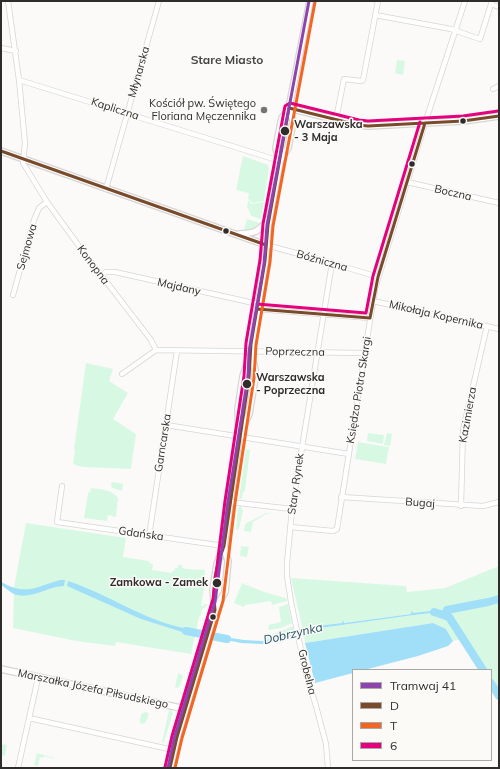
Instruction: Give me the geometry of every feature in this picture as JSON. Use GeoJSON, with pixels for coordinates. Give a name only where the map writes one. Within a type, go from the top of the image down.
{"type":"FeatureCollection","features":[{"type":"Feature","properties":{"kind":"street"},"geometry":{"type":"LineString","coordinates":[[8,1],[20,80],[25,143],[22,158]]}},
{"type":"Feature","properties":{"kind":"street","name":"Młynarska"},"geometry":{"type":"LineString","coordinates":[[106,189],[159,1]]}},
{"type":"Feature","properties":{"kind":"street"},"geometry":{"type":"LineString","coordinates":[[280,161],[276,148],[282,117],[289,108],[310,1]]}},
{"type":"Feature","properties":{"kind":"street"},"geometry":{"type":"LineString","coordinates":[[336,120],[344,78],[361,81],[363,80],[378,1]]}},
{"type":"Feature","properties":{"kind":"street","name":"Księdza Piotra Skargi"},"geometry":{"type":"LineString","coordinates":[[290,527],[333,531],[337,529],[370,318],[378,277],[425,123],[465,1]]}},
{"type":"Feature","properties":{"kind":"street"},"geometry":{"type":"LineString","coordinates":[[375,15],[455,31],[480,39],[492,3],[499,7]]}},
{"type":"Feature","properties":{"kind":"street"},"geometry":{"type":"LineString","coordinates":[[1,48],[16,51]]}},
{"type":"Feature","properties":{"kind":"street","name":"Kapliczna"},"geometry":{"type":"LineString","coordinates":[[20,80],[280,161]]}},
{"type":"Feature","properties":{"kind":"street"},"geometry":{"type":"LineString","coordinates":[[493,89],[499,86]]}},
{"type":"Feature","properties":{"kind":"street"},"geometry":{"type":"LineString","coordinates":[[289,108],[336,120],[368,126],[474,120],[499,116]]}},
{"type":"Feature","properties":{"kind":"street"},"geometry":{"type":"LineString","coordinates":[[240,437],[238,408],[243,376],[251,352],[265,264],[268,220],[280,161],[287,150],[293,122],[289,108]]}},
{"type":"Feature","properties":{"kind":"street"},"geometry":{"type":"LineString","coordinates":[[1,151],[266,245]]}},
{"type":"Feature","properties":{"kind":"street","name":"Konopna"},"geometry":{"type":"LineString","coordinates":[[22,158],[23,163],[47,202],[101,276],[141,327],[156,350]]}},
{"type":"Feature","properties":{"kind":"street","name":"Boczna"},"geometry":{"type":"LineString","coordinates":[[407,182],[499,203]]}},
{"type":"Feature","properties":{"kind":"street","name":"Sejmowa"},"geometry":{"type":"LineString","coordinates":[[13,295],[34,220],[39,208],[47,202]]}},
{"type":"Feature","properties":{"kind":"street"},"geometry":{"type":"LineString","coordinates":[[235,235],[254,233],[268,220]]}},
{"type":"Feature","properties":{"kind":"street","name":"Bóźniczna"},"geometry":{"type":"LineString","coordinates":[[266,245],[378,277]]}},
{"type":"Feature","properties":{"kind":"street"},"geometry":{"type":"LineString","coordinates":[[332,263],[302,447],[349,454]]}},
{"type":"Feature","properties":{"kind":"street","name":"Majdany"},"geometry":{"type":"LineString","coordinates":[[101,276],[106,272],[115,272],[257,307],[370,318]]}},
{"type":"Feature","properties":{"kind":"street","name":"Mikołaja Kopernika"},"geometry":{"type":"LineString","coordinates":[[373,301],[499,329]]}},
{"type":"Feature","properties":{"kind":"street","name":"Kazimierza"},"geometry":{"type":"LineString","coordinates":[[461,506],[463,430],[487,326]]}},
{"type":"Feature","properties":{"kind":"street"},"geometry":{"type":"LineString","coordinates":[[122,374],[156,350],[177,351]]}},
{"type":"Feature","properties":{"kind":"street","name":"Poprzeczna"},"geometry":{"type":"LineString","coordinates":[[177,351],[365,353]]}},
{"type":"Feature","properties":{"kind":"street","name":"Garncarska"},"geometry":{"type":"LineString","coordinates":[[149,536],[177,351]]}},
{"type":"Feature","properties":{"kind":"street"},"geometry":{"type":"LineString","coordinates":[[215,610],[213,590],[217,564],[224,546],[240,437],[249,414],[255,378],[255,369],[251,352]]}},
{"type":"Feature","properties":{"kind":"street","name":"Stary Rynek"},"geometry":{"type":"LineString","coordinates":[[166,425],[302,447],[290,527]]}},
{"type":"Feature","properties":{"kind":"street","name":"Gdańska"},"geometry":{"type":"LineString","coordinates":[[62,486],[57,522],[224,546]]}},
{"type":"Feature","properties":{"kind":"street","name":"Bugaj"},"geometry":{"type":"LineString","coordinates":[[342,497],[461,506],[482,506],[499,502]]}},
{"type":"Feature","properties":{"kind":"street"},"geometry":{"type":"LineString","coordinates":[[230,502],[292,509]]}},
{"type":"Feature","properties":{"kind":"street","name":"Grobelna"},"geometry":{"type":"LineString","coordinates":[[290,527],[287,576],[307,678],[326,744],[328,768]]}},
{"type":"Feature","properties":{"kind":"street"},"geometry":{"type":"LineString","coordinates":[[170,768],[173,750],[215,610],[225,592],[228,561],[224,546]]}},
{"type":"Feature","properties":{"kind":"street","name":"Marszałka Józefa Piłsudskiego"},"geometry":{"type":"LineString","coordinates":[[1,669],[185,709]]}},
{"type":"Feature","properties":{"kind":"street"},"geometry":{"type":"LineString","coordinates":[[18,768],[38,678]]}},
{"type":"Feature","properties":{"kind":"street"},"geometry":{"type":"LineString","coordinates":[[29,718],[173,750]]}},
{"type":"Feature","properties":{"kind":"green space"},"geometry":{"type":"Polygon","coordinates":[[[397,60],[405,61],[403,75],[395,73],[397,60]]]}},
{"type":"Feature","properties":{"kind":"green space"},"geometry":{"type":"Polygon","coordinates":[[[243,156],[268,165],[269,169],[264,201],[252,203],[248,199],[249,193],[236,190],[243,156]]]}},
{"type":"Feature","properties":{"kind":"green space"},"geometry":{"type":"Polygon","coordinates":[[[248,200],[251,204],[264,202],[261,219],[251,216],[247,208],[248,200]]]}},
{"type":"Feature","properties":{"kind":"green space"},"geometry":{"type":"Polygon","coordinates":[[[247,219],[260,223],[249,230],[244,230],[247,219]]]}},
{"type":"Feature","properties":{"kind":"green space"},"geometry":{"type":"Polygon","coordinates":[[[86,363],[113,369],[109,381],[128,393],[113,419],[136,434],[131,469],[82,467],[73,464],[86,363]]]}},
{"type":"Feature","properties":{"kind":"green space"},"geometry":{"type":"Polygon","coordinates":[[[368,433],[384,435],[383,444],[367,441],[368,433]]]}},
{"type":"Feature","properties":{"kind":"green space"},"geometry":{"type":"Polygon","coordinates":[[[387,433],[392,434],[390,446],[384,445],[387,433]]]}},
{"type":"Feature","properties":{"kind":"green space"},"geometry":{"type":"Polygon","coordinates":[[[358,442],[389,447],[386,464],[355,459],[358,442]]]}},
{"type":"Feature","properties":{"kind":"green space"},"geometry":{"type":"Polygon","coordinates":[[[242,449],[244,449],[237,499],[236,497],[242,449]]]}},
{"type":"Feature","properties":{"kind":"green space"},"geometry":{"type":"Polygon","coordinates":[[[246,449],[250,450],[245,491],[243,492],[242,499],[239,499],[246,449]]]}},
{"type":"Feature","properties":{"kind":"green space"},"geometry":{"type":"Polygon","coordinates":[[[112,482],[123,484],[122,491],[112,488],[112,482]]]}},
{"type":"Feature","properties":{"kind":"green space"},"geometry":{"type":"Polygon","coordinates":[[[91,488],[106,490],[116,495],[118,498],[116,517],[108,515],[107,521],[84,518],[88,493],[90,492],[91,488]]]}},
{"type":"Feature","properties":{"kind":"green space"},"geometry":{"type":"Polygon","coordinates":[[[241,505],[243,510],[239,529],[236,530],[238,508],[241,505]]]}},
{"type":"Feature","properties":{"kind":"green space"},"geometry":{"type":"Polygon","coordinates":[[[266,513],[273,513],[266,514],[253,522],[251,532],[244,531],[245,524],[266,513]]]}},
{"type":"Feature","properties":{"kind":"green space"},"geometry":{"type":"Polygon","coordinates":[[[26,523],[126,538],[123,557],[149,561],[149,563],[153,564],[152,570],[172,573],[175,568],[178,568],[178,565],[182,565],[182,568],[205,570],[201,606],[208,604],[202,610],[199,617],[191,654],[116,642],[115,646],[76,641],[13,628],[14,587],[26,523]]]}},
{"type":"Feature","properties":{"kind":"green space"},"geometry":{"type":"Polygon","coordinates":[[[241,546],[249,547],[247,557],[240,556],[241,546]]]}},
{"type":"Feature","properties":{"kind":"green space"},"geometry":{"type":"Polygon","coordinates":[[[499,566],[499,697],[492,686],[492,669],[482,669],[463,639],[453,641],[446,629],[433,623],[305,643],[304,636],[313,629],[432,613],[439,615],[437,612],[476,604],[413,614],[411,612],[411,614],[343,623],[343,620],[342,623],[305,628],[303,631],[291,578],[406,586],[407,592],[445,588],[499,566]]]}},
{"type":"Feature","properties":{"kind":"green space"},"geometry":{"type":"Polygon","coordinates":[[[242,583],[264,592],[286,598],[287,601],[272,605],[271,601],[245,605],[244,607],[234,603],[242,583]]]}},
{"type":"Feature","properties":{"kind":"green space"},"geometry":{"type":"Polygon","coordinates":[[[288,604],[292,623],[281,628],[269,630],[268,625],[281,622],[279,607],[288,604]]]}},
{"type":"Feature","properties":{"kind":"green space"},"geometry":{"type":"Polygon","coordinates":[[[293,627],[294,633],[266,640],[265,637],[293,627]]]}},
{"type":"Feature","properties":{"kind":"green space"},"geometry":{"type":"Polygon","coordinates":[[[178,673],[183,676],[178,688],[175,687],[178,673]]]}},
{"type":"Feature","properties":{"kind":"green space"},"geometry":{"type":"Polygon","coordinates":[[[169,710],[173,713],[164,742],[162,743],[169,710]]]}},
{"type":"Feature","properties":{"kind":"green space"},"geometry":{"type":"Polygon","coordinates":[[[145,712],[148,713],[148,716],[143,724],[140,723],[141,714],[145,712]]]}},
{"type":"Feature","properties":{"kind":"green space"},"geometry":{"type":"Polygon","coordinates":[[[1,744],[7,745],[5,756],[1,755],[1,744]]]}},
{"type":"Feature","properties":{"kind":"green space"},"geometry":{"type":"Polygon","coordinates":[[[37,753],[54,758],[52,759],[44,756],[43,758],[40,757],[38,766],[34,765],[37,753]]]}},
{"type":"Feature","properties":{"kind":"water"},"geometry":{"type":"Polygon","coordinates":[[[60,580],[65,580],[64,586],[23,596],[11,592],[1,585],[1,582],[18,589],[31,589],[60,580]]]}},
{"type":"Feature","properties":{"kind":"water"},"geometry":{"type":"Polygon","coordinates":[[[68,581],[147,616],[179,627],[196,630],[195,636],[141,619],[67,586],[68,581]]]}},
{"type":"Feature","properties":{"kind":"water"},"geometry":{"type":"Polygon","coordinates":[[[457,608],[439,612],[439,615],[432,613],[414,615],[313,629],[304,636],[303,631],[305,628],[309,627],[342,623],[343,620],[344,623],[411,614],[412,610],[413,613],[457,608]]]}},
{"type":"Feature","properties":{"kind":"water"},"geometry":{"type":"Polygon","coordinates":[[[433,623],[446,629],[453,641],[448,646],[418,656],[368,669],[352,669],[352,673],[315,683],[305,643],[433,623]]]}},
{"type":"Feature","properties":{"kind":"water"},"geometry":{"type":"Polygon","coordinates":[[[295,633],[295,636],[266,644],[241,643],[217,638],[218,636],[262,641],[295,633]]]}},
{"type":"Feature","properties":{"kind":"waterway","name":"Dobrzynka"},"geometry":{"type":"LineString","coordinates":[[447,610],[499,599]]}},
{"type":"Feature","properties":{"kind":"waterway"},"geometry":{"type":"LineString","coordinates":[[434,612],[449,617],[482,669]]}},
{"type":"Feature","properties":{"kind":"waterway","name":"Dobrzynka"},"geometry":{"type":"LineString","coordinates":[[186,631],[227,639]]}},
{"type":"Feature","properties":{"kind":"waterway"},"geometry":{"type":"LineString","coordinates":[[492,685],[499,696]]}},
{"type":"Feature","properties":{"kind":"tram line","name":"41"},"geometry":{"type":"LineString","coordinates":[[168,768],[174,739],[215,602],[228,502],[248,377],[249,352],[264,264],[267,225],[309,1]]}},
{"type":"Feature","properties":{"kind":"transit line","name":"T"},"geometry":{"type":"LineString","coordinates":[[175,768],[182,738],[223,601],[235,503],[254,378],[256,345],[270,262],[273,226],[315,2]]}},
{"type":"Feature","properties":{"kind":"transit line","name":"6"},"geometry":{"type":"LineString","coordinates":[[165,767],[172,736],[213,599],[225,501],[244,376],[246,343],[260,260],[263,224],[285,106],[290,103],[368,121],[463,116],[498,111]]}},
{"type":"Feature","properties":{"kind":"transit line","name":"D"},"geometry":{"type":"LineString","coordinates":[[289,108],[358,125],[368,126],[463,121],[499,116]]}},
{"type":"Feature","properties":{"kind":"transit line","name":"D"},"geometry":{"type":"LineString","coordinates":[[170,768],[177,737],[215,610],[215,577],[218,562],[224,546],[249,377],[251,344],[265,261],[268,225],[289,108]]}},
{"type":"Feature","properties":{"kind":"transit line","name":"6"},"geometry":{"type":"LineString","coordinates":[[257,304],[366,313],[373,276],[420,122]]}},
{"type":"Feature","properties":{"kind":"transit line","name":"D"},"geometry":{"type":"LineString","coordinates":[[370,318],[378,277],[425,123]]}},
{"type":"Feature","properties":{"kind":"transit line","name":"D"},"geometry":{"type":"LineString","coordinates":[[1,151],[266,245]]}},
{"type":"Feature","properties":{"kind":"transit line","name":"D"},"geometry":{"type":"LineString","coordinates":[[257,309],[370,318]]}},
{"type":"Feature","properties":{"kind":"place","name":"Kościół pw. Świętego Floriana Męczennika"},"geometry":{"type":"Point","coordinates":[264,110]}},
{"type":"Feature","properties":{"kind":"place","name":"Warszawska - 3 Maja"},"geometry":{"type":"Point","coordinates":[285,131]}},
{"type":"Feature","properties":{"kind":"place","name":"Warszawska - Poprzeczna"},"geometry":{"type":"Point","coordinates":[247,384]}},
{"type":"Feature","properties":{"kind":"place","name":"Zamkowa - Zamek"},"geometry":{"type":"Point","coordinates":[217,583]}},
{"type":"Feature","properties":{"kind":"district","name":"Stare Miasto"},"geometry":{"type":"Point","coordinates":[227,60]}}]}
